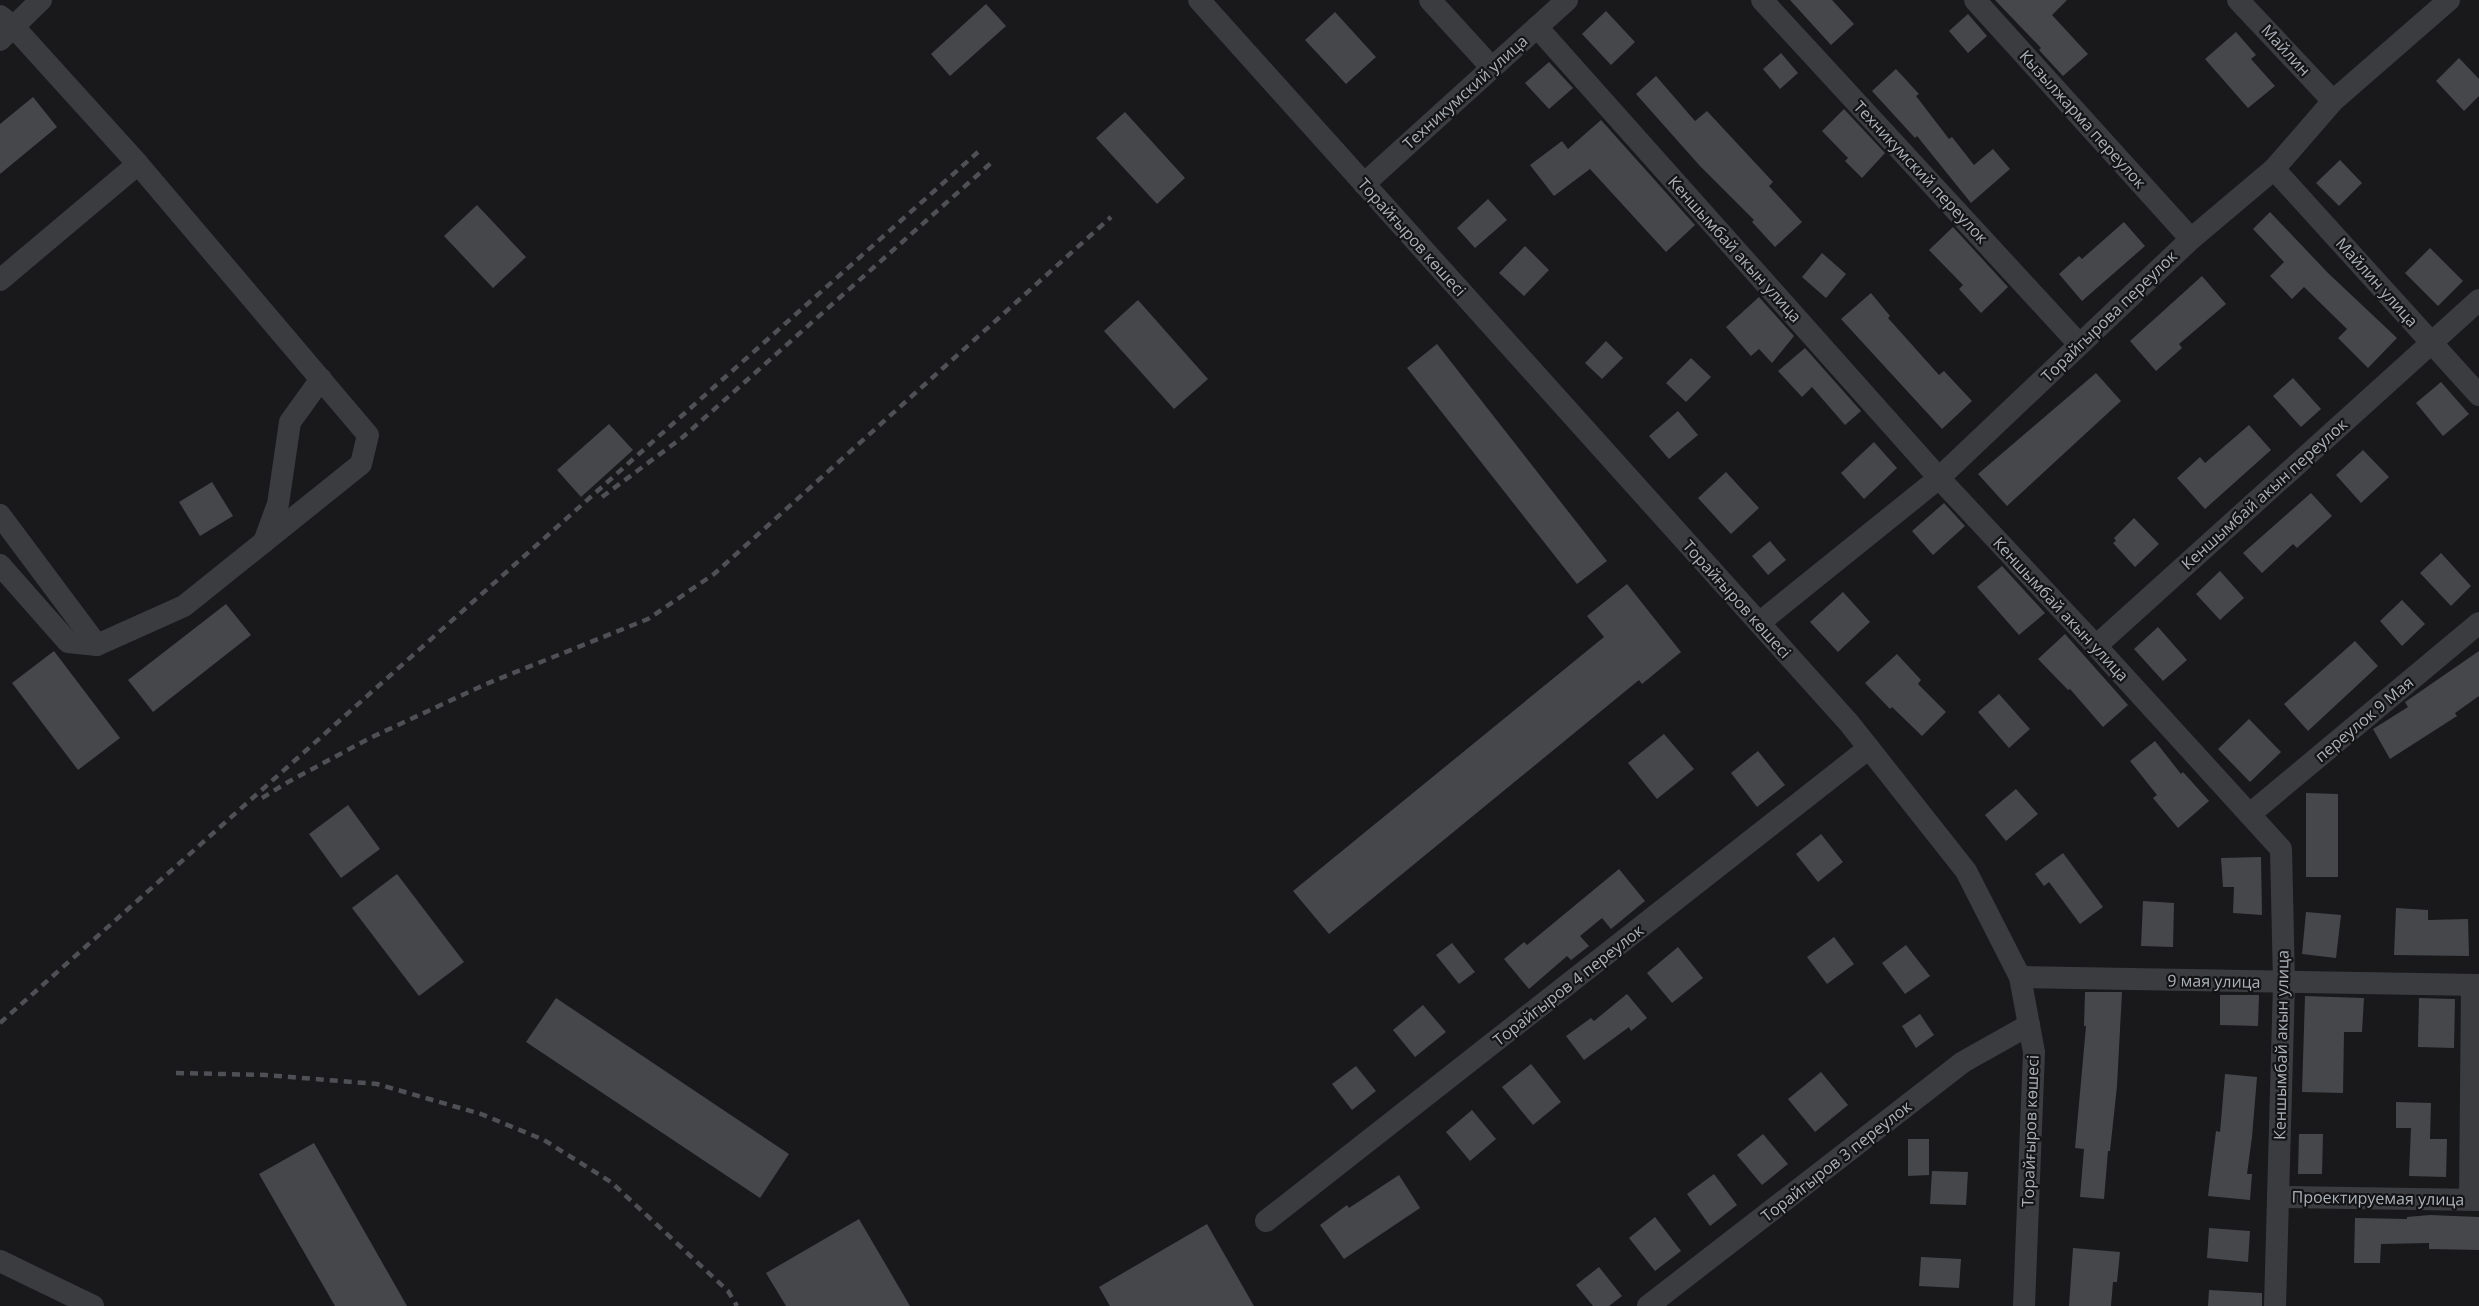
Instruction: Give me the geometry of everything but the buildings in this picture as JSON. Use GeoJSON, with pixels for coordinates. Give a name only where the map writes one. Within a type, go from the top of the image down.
{"type":"FeatureCollection","features":[{"type":"Feature","properties":{"kind":"street"},"geometry":{"type":"LineString","coordinates":[[0,565],[68,642],[97,645],[184,606],[361,464],[368,435],[138,164],[4,27],[41,0]]}},
{"type":"Feature","properties":{"kind":"street","name":"Торайғыров көшесі"},"geometry":{"type":"LineString","coordinates":[[1199,0],[1759,623],[1869,748],[1966,871],[2020,977],[2034,1052],[2024,1306]]}},
{"type":"Feature","properties":{"kind":"street"},"geometry":{"type":"LineString","coordinates":[[1430,0],[1491,68]]}},
{"type":"Feature","properties":{"kind":"street","name":"Техникумский улица"},"geometry":{"type":"LineString","coordinates":[[1364,184],[1567,0]]}},
{"type":"Feature","properties":{"kind":"street","name":"Техникумский переулок"},"geometry":{"type":"LineString","coordinates":[[1762,0],[2079,344]]}},
{"type":"Feature","properties":{"kind":"street","name":"Кызылжарма переулок"},"geometry":{"type":"LineString","coordinates":[[1975,0],[2191,238]]}},
{"type":"Feature","properties":{"kind":"street","name":"Майлин"},"geometry":{"type":"LineString","coordinates":[[2238,0],[2333,101]]}},
{"type":"Feature","properties":{"kind":"street","name":"Торайгырова переулок"},"geometry":{"type":"LineString","coordinates":[[1759,623],[1939,478],[2191,238],[2274,168],[2333,101],[2449,0]]}},
{"type":"Feature","properties":{"kind":"street","name":"Кеншымбай акын улица"},"geometry":{"type":"LineString","coordinates":[[1537,27],[1939,478],[2281,849],[2284,983],[2275,1306]]}},
{"type":"Feature","properties":{"kind":"street"},"geometry":{"type":"LineString","coordinates":[[0,280],[138,164]]}},
{"type":"Feature","properties":{"kind":"street","name":"Майлин улица"},"geometry":{"type":"LineString","coordinates":[[2274,168],[2479,395]]}},
{"type":"Feature","properties":{"kind":"street","name":"Кеншымбай акын переулок"},"geometry":{"type":"LineString","coordinates":[[2096,646],[2479,300]]}},
{"type":"Feature","properties":{"kind":"street"},"geometry":{"type":"LineString","coordinates":[[264,542],[278,504],[290,422],[321,379]]}},
{"type":"Feature","properties":{"kind":"street"},"geometry":{"type":"LineString","coordinates":[[0,515],[97,645]]}},
{"type":"Feature","properties":{"kind":"street","name":"переулок 9 Мая"},"geometry":{"type":"LineString","coordinates":[[2250,814],[2479,623]]}},
{"type":"Feature","properties":{"kind":"street","name":"Торайгыров 4 переулок"},"geometry":{"type":"LineString","coordinates":[[1266,1221],[1869,748]]}},
{"type":"Feature","properties":{"kind":"street","name":"9 мая улица"},"geometry":{"type":"LineString","coordinates":[[2020,977],[2476,985]]}},
{"type":"Feature","properties":{"kind":"street"},"geometry":{"type":"LineString","coordinates":[[2474,1199],[2476,985]]}},
{"type":"Feature","properties":{"kind":"street","name":"Торайгыров 3 переулок"},"geometry":{"type":"LineString","coordinates":[[1648,1306],[1963,1062],[2029,1025]]}},
{"type":"Feature","properties":{"kind":"street","name":"Проектируемая улица"},"geometry":{"type":"LineString","coordinates":[[2278,1197],[2474,1199]]}},
{"type":"Feature","properties":{"kind":"street"},"geometry":{"type":"LineString","coordinates":[[0,1262],[93,1306]]}},
{"type":"Feature","properties":{"kind":"railway"},"geometry":{"type":"LineString","coordinates":[[0,1023],[978,152]]}},
{"type":"Feature","properties":{"kind":"railway"},"geometry":{"type":"LineString","coordinates":[[602,497],[683,437],[991,163]]}},
{"type":"Feature","properties":{"kind":"railway"},"geometry":{"type":"LineString","coordinates":[[262,798],[370,738],[486,684],[648,619],[714,574],[1111,217]]}},
{"type":"Feature","properties":{"kind":"railway"},"geometry":{"type":"LineString","coordinates":[[176,1073],[266,1075],[377,1084],[481,1114],[544,1140],[611,1182],[728,1291],[737,1306]]}}]}
